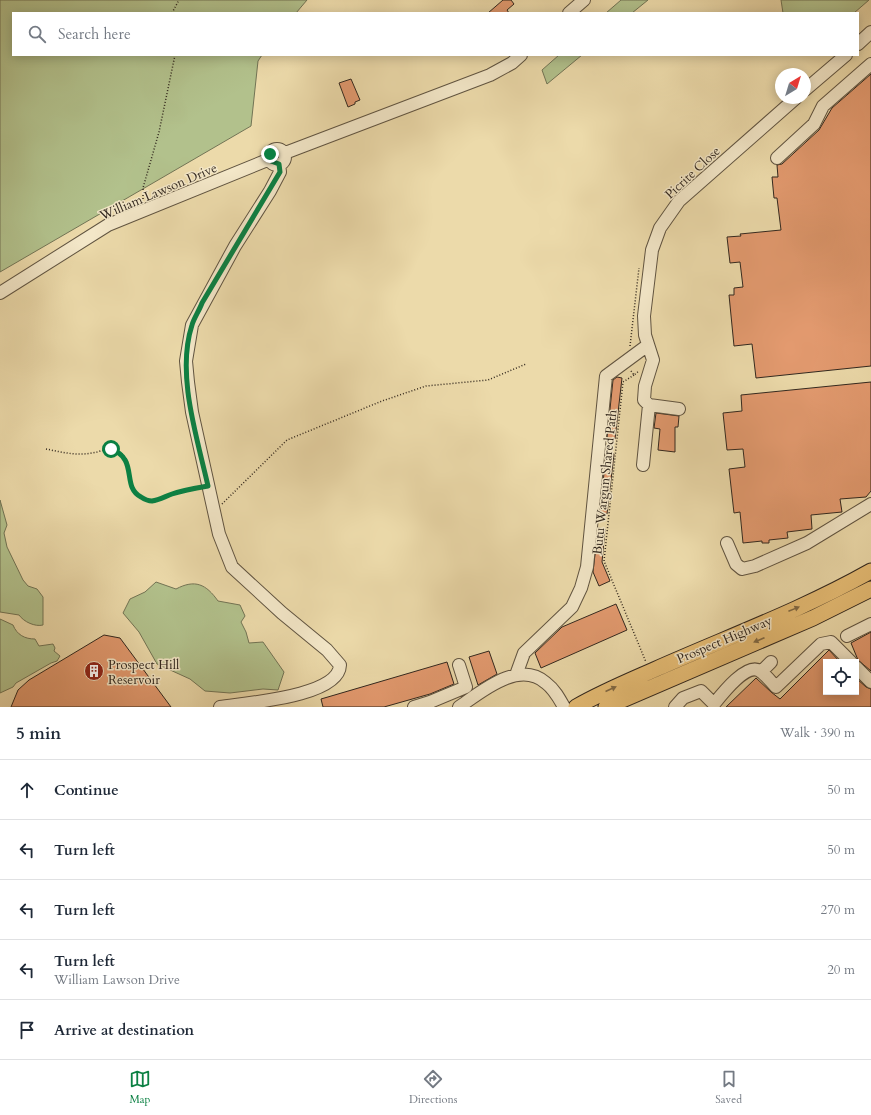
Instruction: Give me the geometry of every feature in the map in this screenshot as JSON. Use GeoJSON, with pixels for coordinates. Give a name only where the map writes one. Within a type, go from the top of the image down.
{"type":"FeatureCollection","features":[{"type":"Feature","properties":{"kind":"main road","name":"Prospect Highway"},"geometry":{"type":"LineString","coordinates":[[576,707],[593,697],[820,598],[871,571]]}},
{"type":"Feature","properties":{"kind":"main road","name":"Prospect Highway"},"geometry":{"type":"LineString","coordinates":[[606,707],[813,618],[871,589]]}},
{"type":"Feature","properties":{"kind":"street"},"geometry":{"type":"LineString","coordinates":[[570,12],[584,0]]}},
{"type":"Feature","properties":{"kind":"street"},"geometry":{"type":"LineString","coordinates":[[859,43],[871,32]]}},
{"type":"Feature","properties":{"kind":"street","name":"William Lawson Drive"},"geometry":{"type":"LineString","coordinates":[[0,293],[108,225],[490,75],[520,56]]}},
{"type":"Feature","properties":{"kind":"street"},"geometry":{"type":"LineString","coordinates":[[811,85],[845,56]]}},
{"type":"Feature","properties":{"kind":"street"},"geometry":{"type":"LineString","coordinates":[[777,158],[814,124],[823,106],[871,64]]}},
{"type":"Feature","properties":{"kind":"street","name":"Picrite Close"},"geometry":{"type":"LineString","coordinates":[[649,405],[644,400],[644,386],[653,360],[645,336],[644,316],[652,250],[660,228],[670,212],[693,187],[789,104]]}},
{"type":"Feature","properties":{"kind":"street"},"geometry":{"type":"LineString","coordinates":[[220,707],[267,702],[297,696],[335,678],[340,672],[340,665],[327,650],[282,613],[232,567],[219,534],[192,412],[188,382],[186,361],[192,325],[235,246],[270,191],[280,172],[278,159]]}},
{"type":"Feature","properties":{"kind":"street"},"geometry":{"type":"LineString","coordinates":[[516,675],[524,653],[572,607],[578,598],[587,567],[606,376],[648,344]]}},
{"type":"Feature","properties":{"kind":"street"},"geometry":{"type":"LineString","coordinates":[[643,465],[649,405],[679,409]]}},
{"type":"Feature","properties":{"kind":"street"},"geometry":{"type":"LineString","coordinates":[[727,543],[736,564],[742,569],[755,566],[807,543],[871,504]]}},
{"type":"Feature","properties":{"kind":"street"},"geometry":{"type":"LineString","coordinates":[[847,636],[871,624]]}},
{"type":"Feature","properties":{"kind":"street"},"geometry":{"type":"LineString","coordinates":[[675,707],[683,698],[701,691],[714,704],[742,674],[752,669],[761,672],[776,687],[821,644],[825,642],[832,642],[848,659]]}},
{"type":"Feature","properties":{"kind":"street"},"geometry":{"type":"LineString","coordinates":[[761,672],[771,662]]}},
{"type":"Feature","properties":{"kind":"street"},"geometry":{"type":"LineString","coordinates":[[414,707],[466,687],[459,665]]}},
{"type":"Feature","properties":{"kind":"street"},"geometry":{"type":"LineString","coordinates":[[859,670],[871,682]]}},
{"type":"Feature","properties":{"kind":"street"},"geometry":{"type":"LineString","coordinates":[[458,707],[504,678],[528,674],[545,682],[555,692],[564,707]]}},
{"type":"Feature","properties":{"kind":"path"},"geometry":{"type":"LineString","coordinates":[[173,12],[179,0]]}},
{"type":"Feature","properties":{"kind":"path"},"geometry":{"type":"LineString","coordinates":[[143,199],[143,188],[159,132],[175,56]]}},
{"type":"Feature","properties":{"kind":"path"},"geometry":{"type":"LineString","coordinates":[[213,507],[226,502],[287,440],[382,401],[426,386],[488,380],[526,364]]}},
{"type":"Feature","properties":{"kind":"path","name":"Butu Wargun Shared Path"},"geometry":{"type":"LineString","coordinates":[[634,374],[623,382],[604,561],[647,665]]}},
{"type":"Feature","properties":{"kind":"path"},"geometry":{"type":"LineString","coordinates":[[46,449],[71,454],[92,453],[106,449],[119,452],[125,458],[130,471],[131,488],[136,495],[150,501],[182,491],[208,486]]}},
{"type":"Feature","properties":{"kind":"green space"},"geometry":{"type":"Polygon","coordinates":[[[0,0],[307,0],[297,12],[12,12],[12,56],[261,56],[258,61],[251,126],[0,272],[0,0]]]}},
{"type":"Feature","properties":{"kind":"green space"},"geometry":{"type":"Polygon","coordinates":[[[621,0],[648,0],[633,12],[607,12],[621,0]]]}},
{"type":"Feature","properties":{"kind":"green space"},"geometry":{"type":"Polygon","coordinates":[[[781,0],[869,0],[855,12],[783,12],[781,0]]]}},
{"type":"Feature","properties":{"kind":"green space"},"geometry":{"type":"Polygon","coordinates":[[[558,56],[581,56],[547,84],[542,70],[558,56]]]}},
{"type":"Feature","properties":{"kind":"green space"},"geometry":{"type":"Polygon","coordinates":[[[0,500],[7,525],[4,533],[7,547],[23,580],[28,586],[37,589],[43,597],[43,625],[30,623],[19,615],[0,612],[0,500]]]}},
{"type":"Feature","properties":{"kind":"green space"},"geometry":{"type":"Polygon","coordinates":[[[156,582],[176,589],[189,584],[200,585],[214,595],[218,601],[240,605],[245,616],[241,622],[249,643],[263,642],[284,672],[278,690],[263,689],[230,693],[205,691],[190,679],[157,664],[139,632],[123,613],[130,599],[145,592],[156,582]]]}},
{"type":"Feature","properties":{"kind":"green space"},"geometry":{"type":"Polygon","coordinates":[[[0,619],[13,625],[22,636],[35,639],[39,646],[53,644],[55,648],[54,651],[60,656],[57,661],[0,693],[0,619]]]}},
{"type":"Feature","properties":{"kind":"building"},"geometry":{"type":"Polygon","coordinates":[[[503,0],[511,0],[514,4],[507,10],[508,12],[489,12],[503,0]]]}},
{"type":"Feature","properties":{"kind":"building"},"geometry":{"type":"Polygon","coordinates":[[[871,74],[871,366],[756,378],[752,344],[734,346],[729,295],[734,295],[734,288],[743,287],[740,262],[730,263],[727,237],[741,236],[740,234],[781,230],[777,198],[774,198],[772,177],[778,177],[777,165],[782,164],[819,130],[832,108],[871,74]]]}},
{"type":"Feature","properties":{"kind":"building"},"geometry":{"type":"Polygon","coordinates":[[[351,79],[360,100],[348,107],[339,83],[351,79]]]}},
{"type":"Feature","properties":{"kind":"building"},"geometry":{"type":"Polygon","coordinates":[[[617,377],[622,378],[615,439],[607,438],[613,380],[617,377]]]}},
{"type":"Feature","properties":{"kind":"building"},"geometry":{"type":"Polygon","coordinates":[[[871,382],[871,491],[866,497],[840,499],[842,512],[811,515],[812,529],[787,532],[788,538],[769,540],[769,543],[762,543],[762,541],[743,543],[740,512],[734,513],[729,469],[745,467],[743,449],[727,450],[723,413],[742,411],[741,395],[871,382]]]}},
{"type":"Feature","properties":{"kind":"building"},"geometry":{"type":"Polygon","coordinates":[[[656,413],[679,416],[678,427],[675,427],[675,452],[658,450],[660,429],[654,428],[656,413]]]}},
{"type":"Feature","properties":{"kind":"building"},"geometry":{"type":"Polygon","coordinates":[[[606,453],[614,454],[607,514],[600,513],[606,453]]]}},
{"type":"Feature","properties":{"kind":"building"},"geometry":{"type":"Polygon","coordinates":[[[598,528],[605,529],[602,562],[610,581],[599,586],[593,572],[598,528]]]}},
{"type":"Feature","properties":{"kind":"building"},"geometry":{"type":"Polygon","coordinates":[[[616,604],[627,630],[541,668],[535,653],[562,627],[616,604]]]}},
{"type":"Feature","properties":{"kind":"building"},"geometry":{"type":"Polygon","coordinates":[[[871,632],[871,671],[858,659],[851,643],[871,632]]]}},
{"type":"Feature","properties":{"kind":"building","name":"Prospect Hill Reservoir"},"geometry":{"type":"Polygon","coordinates":[[[104,635],[120,638],[171,707],[11,707],[18,690],[29,680],[104,635]]]}},
{"type":"Feature","properties":{"kind":"building"},"geometry":{"type":"Polygon","coordinates":[[[829,650],[837,659],[823,659],[823,695],[859,695],[859,681],[871,689],[871,707],[726,707],[756,678],[780,699],[829,650]]]}},
{"type":"Feature","properties":{"kind":"building"},"geometry":{"type":"Polygon","coordinates":[[[489,651],[497,674],[478,685],[469,657],[489,651]]]}},
{"type":"Feature","properties":{"kind":"building"},"geometry":{"type":"Polygon","coordinates":[[[447,662],[454,684],[430,694],[384,707],[323,707],[321,699],[447,662]]]}},
{"type":"Feature","properties":{"kind":"place","name":"Prospect Hill Reservoir"},"geometry":{"type":"Point","coordinates":[94,671]}},
{"type":"Feature","properties":{"kind":"route"},"geometry":{"type":"LineString","coordinates":[[111,449],[119,452],[125,458],[130,471],[131,488],[136,495],[143,499],[150,501],[157,500],[170,494],[208,486],[192,412],[186,361],[188,345],[192,325],[202,303],[280,172],[279,164],[277,165],[270,160],[270,154]]}}]}
